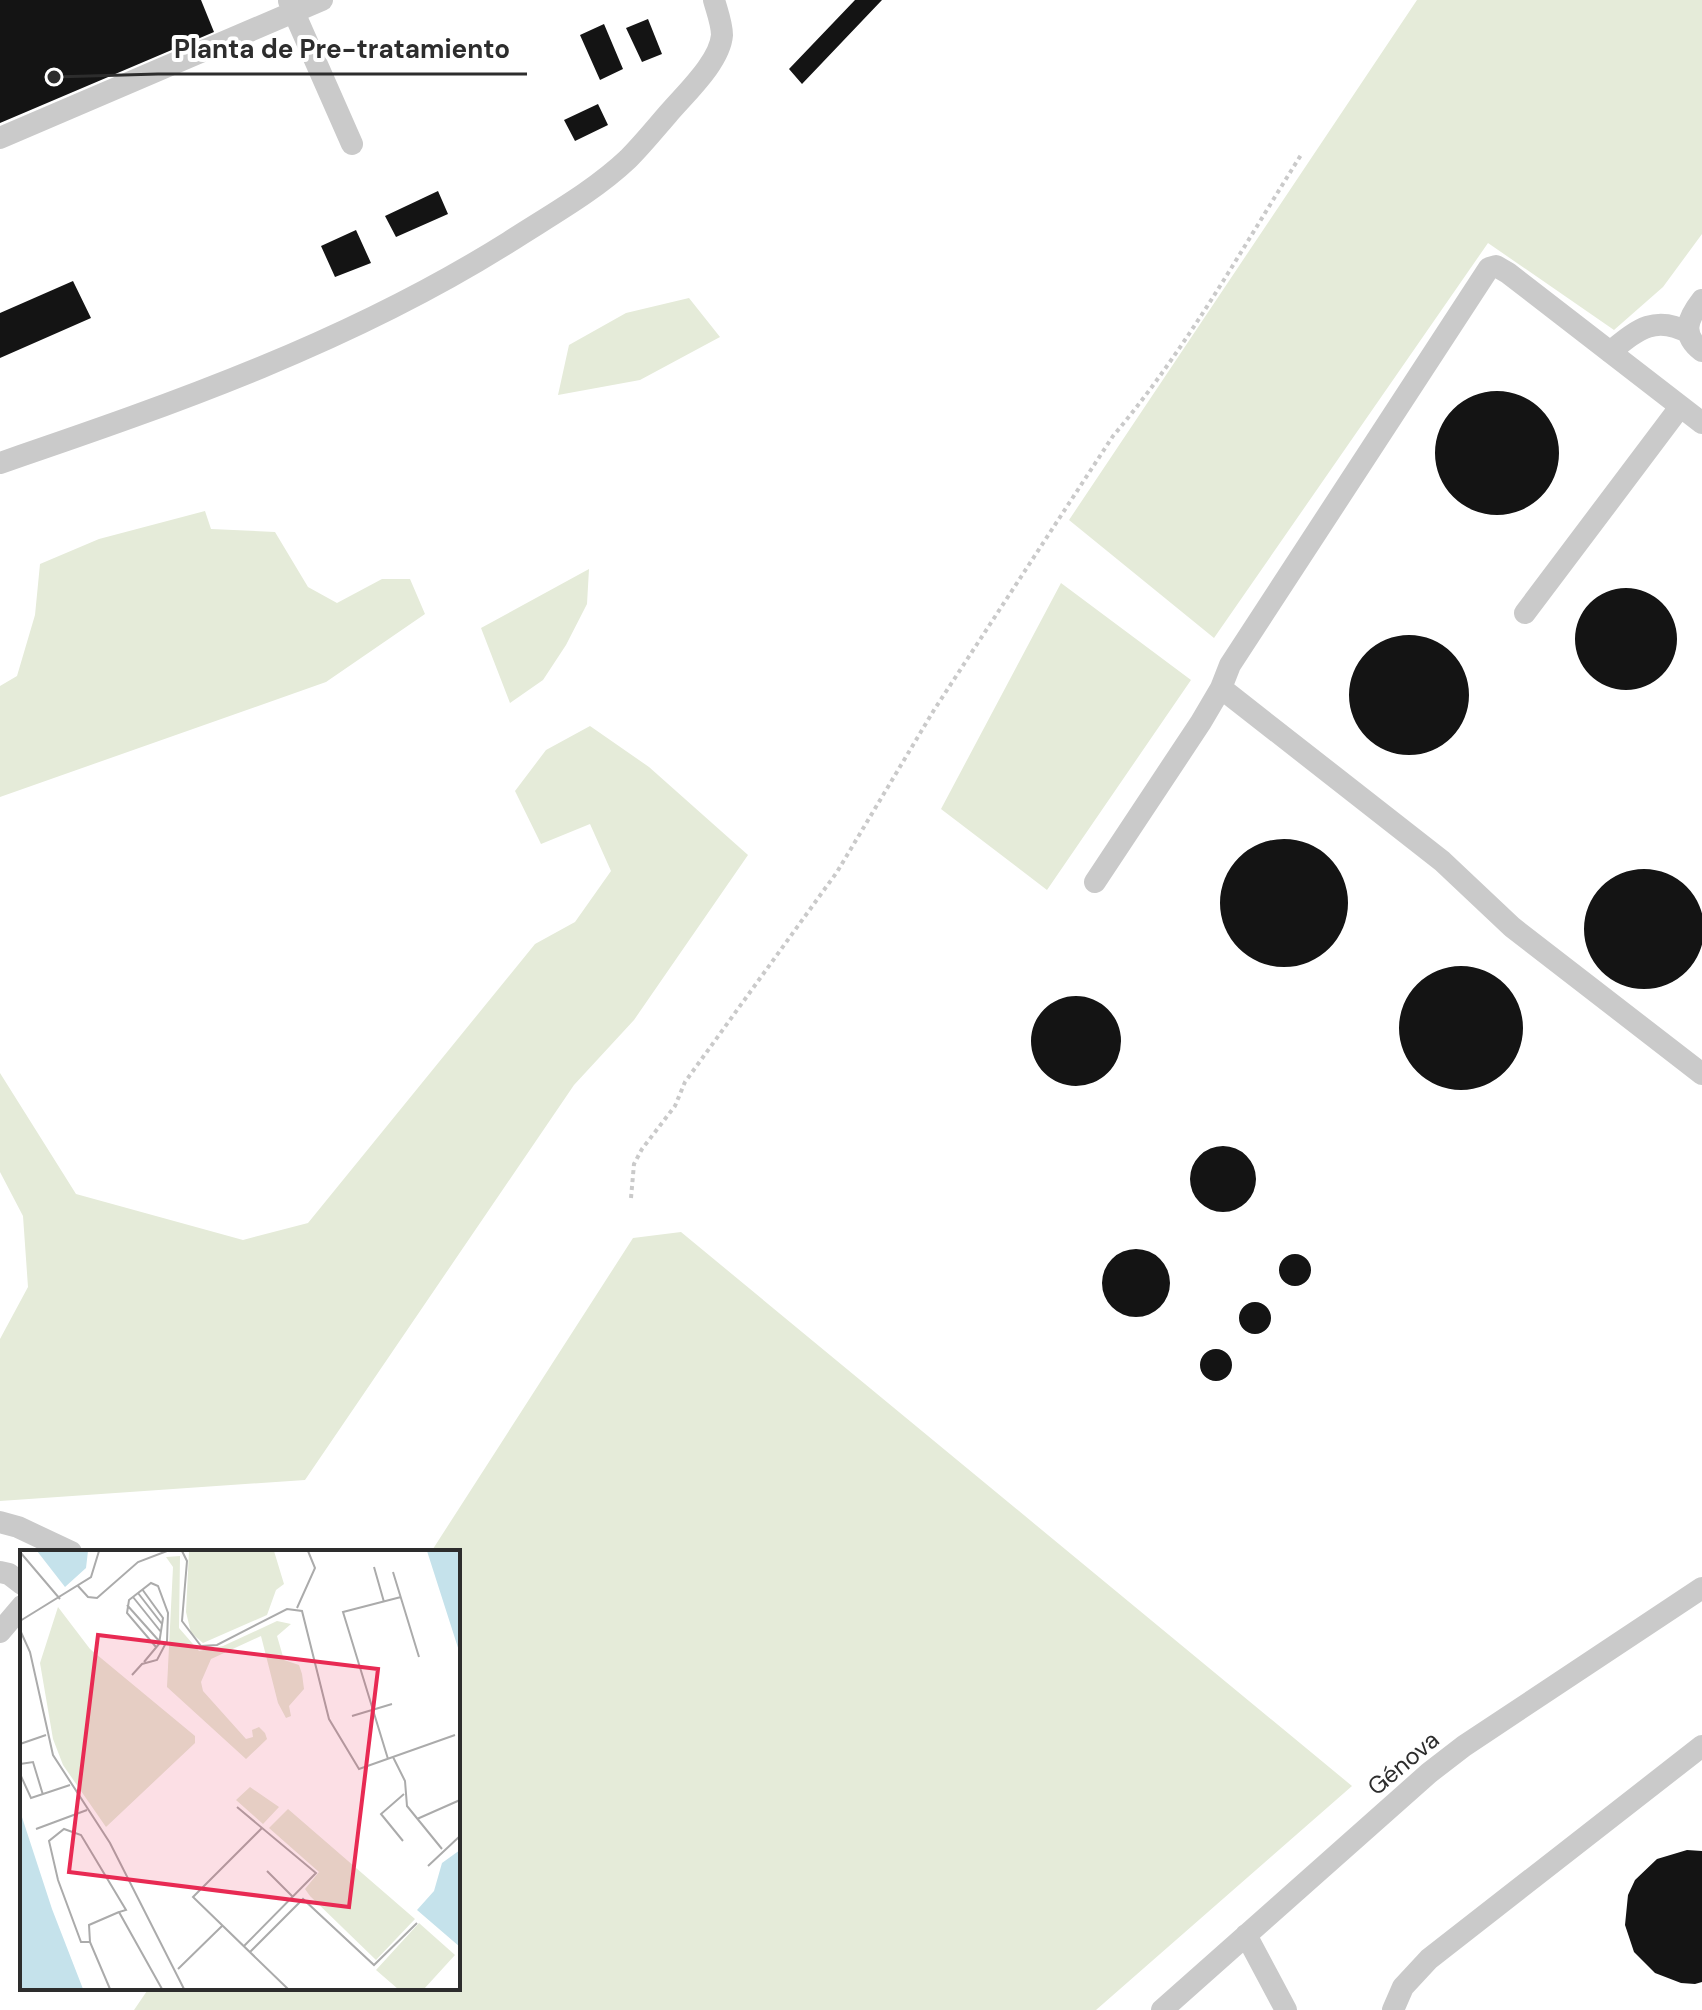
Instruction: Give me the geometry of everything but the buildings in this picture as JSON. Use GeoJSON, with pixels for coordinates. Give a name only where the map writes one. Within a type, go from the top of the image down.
{"type":"FeatureCollection","features":[{"type":"Feature","properties":{"kind":"street"},"geometry":{"type":"LineString","coordinates":[[0,138],[292,6],[322,0]]}},
{"type":"Feature","properties":{"kind":"street"},"geometry":{"type":"LineString","coordinates":[[0,463],[159,409],[320,344],[462,271],[537,224],[627,160],[692,87],[718,52],[722,33],[714,0]]}},
{"type":"Feature","properties":{"kind":"street"},"geometry":{"type":"LineString","coordinates":[[292,6],[352,144]]}},
{"type":"Feature","properties":{"kind":"street"},"geometry":{"type":"LineString","coordinates":[[1095,882],[1221,688],[1230,665],[1489,268],[1496,266],[1508,273],[1702,423]]}},
{"type":"Feature","properties":{"kind":"street"},"geometry":{"type":"LineString","coordinates":[[1695,342],[1689,317],[1702,300]]}},
{"type":"Feature","properties":{"kind":"street"},"geometry":{"type":"LineString","coordinates":[[1610,352],[1634,333],[1661,322],[1673,324],[1695,342]]}},
{"type":"Feature","properties":{"kind":"street"},"geometry":{"type":"LineString","coordinates":[[1525,613],[1680,407]]}},
{"type":"Feature","properties":{"kind":"street"},"geometry":{"type":"LineString","coordinates":[[1221,688],[1442,861],[1512,927],[1702,1074]]}},
{"type":"Feature","properties":{"kind":"street"},"geometry":{"type":"LineString","coordinates":[[0,1522],[67,1550]]}},
{"type":"Feature","properties":{"kind":"street"},"geometry":{"type":"LineString","coordinates":[[0,1572],[20,1582]]}},
{"type":"Feature","properties":{"kind":"street","name":"Génova"},"geometry":{"type":"LineString","coordinates":[[1162,2010],[1452,1755],[1702,1588]]}},
{"type":"Feature","properties":{"kind":"street"},"geometry":{"type":"LineString","coordinates":[[0,1632],[20,1608]]}},
{"type":"Feature","properties":{"kind":"street"},"geometry":{"type":"LineString","coordinates":[[1393,2010],[1403,1987],[1429,1959],[1702,1746]]}},
{"type":"Feature","properties":{"kind":"street"},"geometry":{"type":"LineString","coordinates":[[1246,1935],[1286,2010]]}},
{"type":"Feature","properties":{"kind":"path"},"geometry":{"type":"LineString","coordinates":[[631,1198],[634,1164],[675,1106],[685,1082],[837,872],[934,710],[1113,436],[1140,404],[1195,325],[1301,155]]}},
{"type":"Feature","properties":{"kind":"green space"},"geometry":{"type":"Polygon","coordinates":[[[1417,0],[1702,0],[1702,234],[1663,287],[1614,330],[1488,243],[1214,638],[1069,520],[1417,0]]]}},
{"type":"Feature","properties":{"kind":"green space"},"geometry":{"type":"Polygon","coordinates":[[[689,298],[720,337],[640,380],[558,395],[569,345],[626,313],[689,298]]]}},
{"type":"Feature","properties":{"kind":"green space"},"geometry":{"type":"Polygon","coordinates":[[[205,511],[211,529],[275,532],[308,587],[337,603],[382,579],[410,579],[425,614],[326,682],[0,797],[0,686],[17,676],[35,615],[40,564],[99,539],[205,511]]]}},
{"type":"Feature","properties":{"kind":"green space"},"geometry":{"type":"Polygon","coordinates":[[[589,569],[587,604],[566,645],[543,680],[510,703],[481,628],[589,569]]]}},
{"type":"Feature","properties":{"kind":"green space"},"geometry":{"type":"Polygon","coordinates":[[[1061,583],[1191,680],[1047,890],[941,809],[1061,583]]]}},
{"type":"Feature","properties":{"kind":"green space"},"geometry":{"type":"Polygon","coordinates":[[[590,726],[649,767],[748,855],[634,1020],[574,1085],[305,1480],[0,1501],[0,1339],[28,1287],[23,1216],[0,1172],[0,1073],[76,1194],[243,1240],[308,1223],[535,944],[575,922],[611,871],[590,824],[541,844],[515,791],[546,750],[590,726]]]}},
{"type":"Feature","properties":{"kind":"green space"},"geometry":{"type":"Polygon","coordinates":[[[681,1232],[1352,1786],[1096,2010],[134,2010],[148,1990],[460,1990],[460,1550],[432,1550],[633,1238],[681,1232]]]}},
{"type":"Feature","properties":{"kind":"place","name":"Planta de Pre-tratamiento"},"geometry":{"type":"Point","coordinates":[54,77]}}]}
